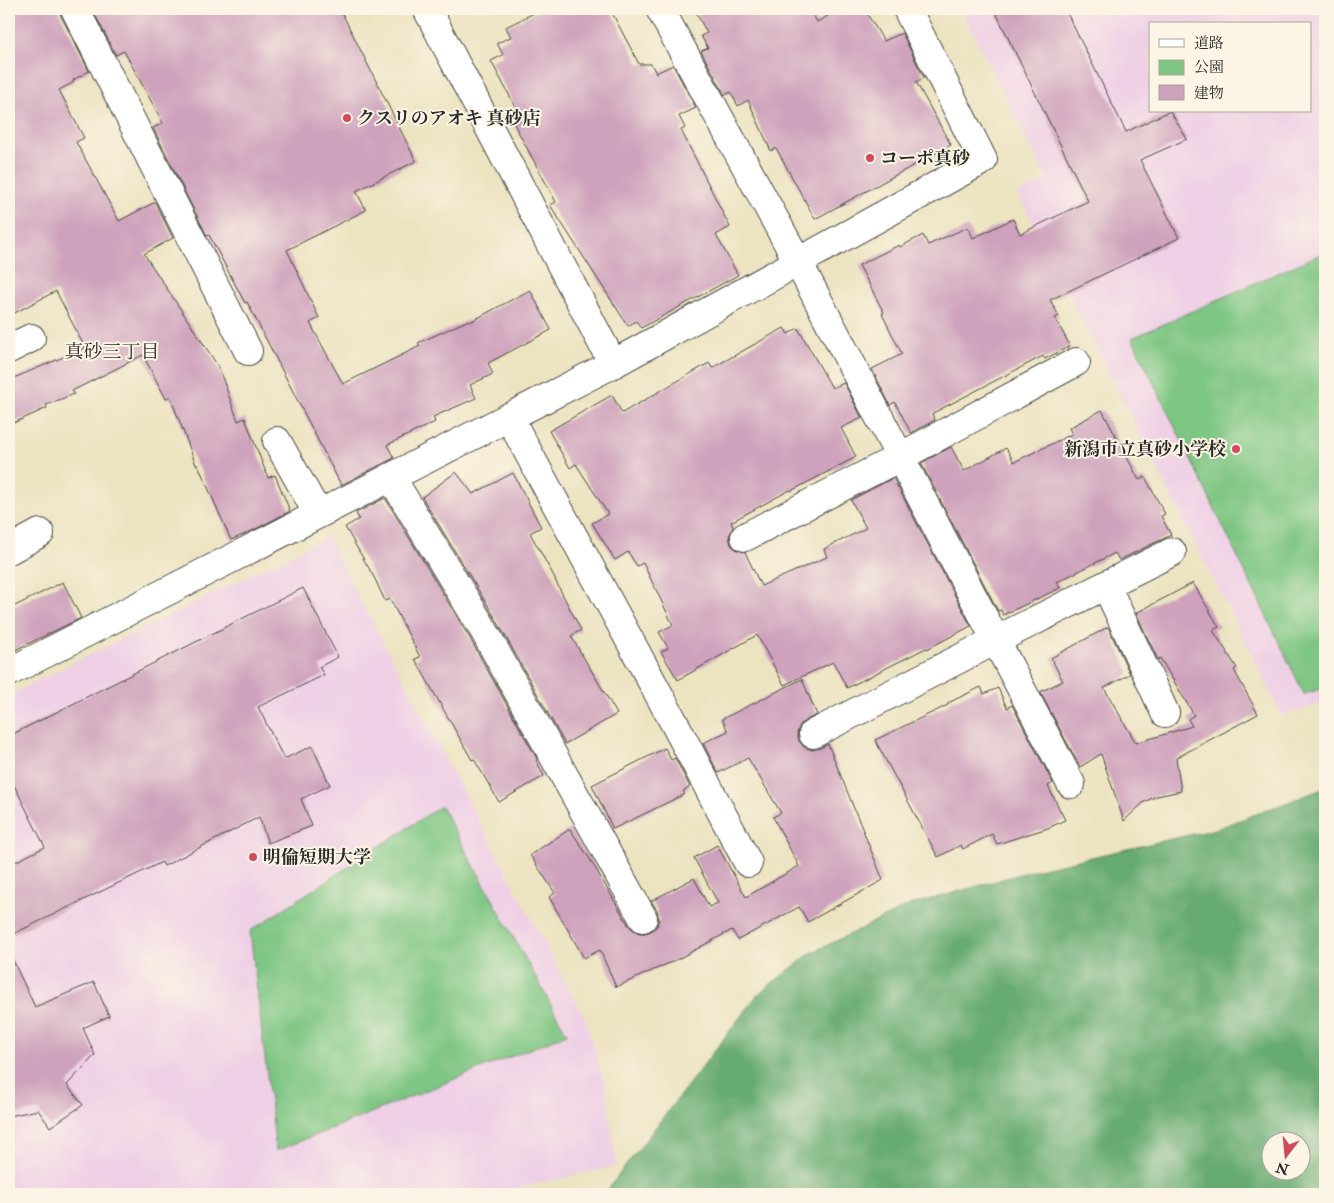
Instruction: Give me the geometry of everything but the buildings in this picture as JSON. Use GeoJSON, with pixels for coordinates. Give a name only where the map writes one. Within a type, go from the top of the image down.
{"type":"FeatureCollection","features":[{"type":"Feature","properties":{"kind":"street"},"geometry":{"type":"LineString","coordinates":[[75,9],[248,351]]}},
{"type":"Feature","properties":{"kind":"street"},"geometry":{"type":"LineString","coordinates":[[426,9],[613,364]]}},
{"type":"Feature","properties":{"kind":"street"},"geometry":{"type":"LineString","coordinates":[[660,9],[798,262],[1071,784]]}},
{"type":"Feature","properties":{"kind":"street"},"geometry":{"type":"LineString","coordinates":[[9,672],[613,364],[983,160],[907,9]]}},
{"type":"Feature","properties":{"kind":"street"},"geometry":{"type":"LineString","coordinates":[[745,537],[900,457],[1076,362]]}},
{"type":"Feature","properties":{"kind":"street"},"geometry":{"type":"LineString","coordinates":[[509,417],[748,863]]}},
{"type":"Feature","properties":{"kind":"street"},"geometry":{"type":"LineString","coordinates":[[277,441],[318,514]]}},
{"type":"Feature","properties":{"kind":"street"},"geometry":{"type":"LineString","coordinates":[[391,477],[482,627],[643,918]]}},
{"type":"Feature","properties":{"kind":"street"},"geometry":{"type":"LineString","coordinates":[[9,550],[40,533]]}},
{"type":"Feature","properties":{"kind":"street"},"geometry":{"type":"LineString","coordinates":[[813,734],[1172,552]]}},
{"type":"Feature","properties":{"kind":"street"},"geometry":{"type":"LineString","coordinates":[[1106,585],[1165,713]]}},
{"type":"Feature","properties":{"kind":"shaded area","name":"新潟市立真砂小学校"},"geometry":{"type":"Polygon","coordinates":[[[961,9],[1325,9],[1325,703],[1282,715],[1018,194],[1047,179],[961,9]]]}},
{"type":"Feature","properties":{"kind":"shaded area","name":"明倫短期大学"},"geometry":{"type":"Polygon","coordinates":[[[327,537],[585,1019],[605,1084],[617,1166],[489,1194],[9,1194],[9,695],[327,537]]]}},
{"type":"Feature","properties":{"kind":"green space"},"geometry":{"type":"Polygon","coordinates":[[[1325,252],[1325,688],[1304,694],[1132,338],[1325,252]]]}},
{"type":"Feature","properties":{"kind":"green space"},"geometry":{"type":"Polygon","coordinates":[[[1325,788],[1325,1194],[604,1194],[758,994],[811,953],[910,905],[1038,869],[1216,829],[1325,788]]]}},
{"type":"Feature","properties":{"kind":"green space"},"geometry":{"type":"Polygon","coordinates":[[[441,806],[567,1034],[276,1151],[250,931],[441,806]]]}},
{"type":"Feature","properties":{"kind":"place","name":"クスリのアオキ 真砂店"},"geometry":{"type":"Point","coordinates":[347,118]}},
{"type":"Feature","properties":{"kind":"place","name":"コーポ真砂"},"geometry":{"type":"Point","coordinates":[870,158]}},
{"type":"Feature","properties":{"kind":"place","name":"新潟市立真砂小学校"},"geometry":{"type":"Point","coordinates":[1236,449]}},
{"type":"Feature","properties":{"kind":"place","name":"明倫短期大学"},"geometry":{"type":"Point","coordinates":[253,857]}},
{"type":"Feature","properties":{"kind":"district","name":"真砂三丁目"},"geometry":{"type":"Point","coordinates":[112,351]}}]}
